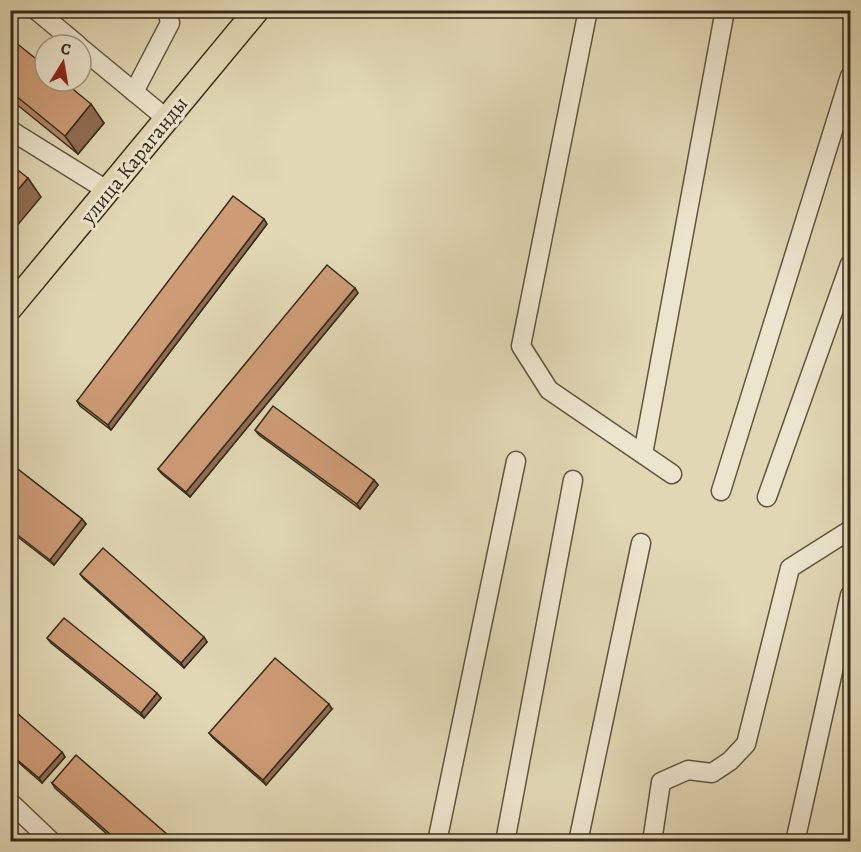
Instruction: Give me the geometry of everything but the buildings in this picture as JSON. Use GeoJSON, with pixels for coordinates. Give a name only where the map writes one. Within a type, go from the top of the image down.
{"type":"FeatureCollection","features":[{"type":"Feature","properties":{"kind":"main road","name":"улица Караганды"},"geometry":{"type":"LineString","coordinates":[[10,308],[257,10]]}},
{"type":"Feature","properties":{"kind":"street"},"geometry":{"type":"LineString","coordinates":[[36,10],[63,33]]}},
{"type":"Feature","properties":{"kind":"street"},"geometry":{"type":"LineString","coordinates":[[134,92],[170,23],[167,10]]}},
{"type":"Feature","properties":{"kind":"street"},"geometry":{"type":"LineString","coordinates":[[588,10],[521,346],[549,390],[672,474]]}},
{"type":"Feature","properties":{"kind":"street"},"geometry":{"type":"LineString","coordinates":[[643,454],[725,10]]}},
{"type":"Feature","properties":{"kind":"street"},"geometry":{"type":"LineString","coordinates":[[93,58],[167,119]]}},
{"type":"Feature","properties":{"kind":"street"},"geometry":{"type":"LineString","coordinates":[[721,491],[850,76]]}},
{"type":"Feature","properties":{"kind":"street"},"geometry":{"type":"LineString","coordinates":[[11,133],[108,191]]}},
{"type":"Feature","properties":{"kind":"street"},"geometry":{"type":"LineString","coordinates":[[767,497],[850,264]]}},
{"type":"Feature","properties":{"kind":"street"},"geometry":{"type":"LineString","coordinates":[[437,842],[516,461]]}},
{"type":"Feature","properties":{"kind":"street"},"geometry":{"type":"LineString","coordinates":[[505,842],[573,480]]}},
{"type":"Feature","properties":{"kind":"street"},"geometry":{"type":"LineString","coordinates":[[652,842],[661,782],[688,770],[712,773],[730,761],[746,744],[790,568],[850,530]]}},
{"type":"Feature","properties":{"kind":"street"},"geometry":{"type":"LineString","coordinates":[[578,842],[641,543]]}},
{"type":"Feature","properties":{"kind":"street"},"geometry":{"type":"LineString","coordinates":[[795,842],[850,595]]}},
{"type":"Feature","properties":{"kind":"street"},"geometry":{"type":"LineString","coordinates":[[10,802],[52,842]]}}]}
